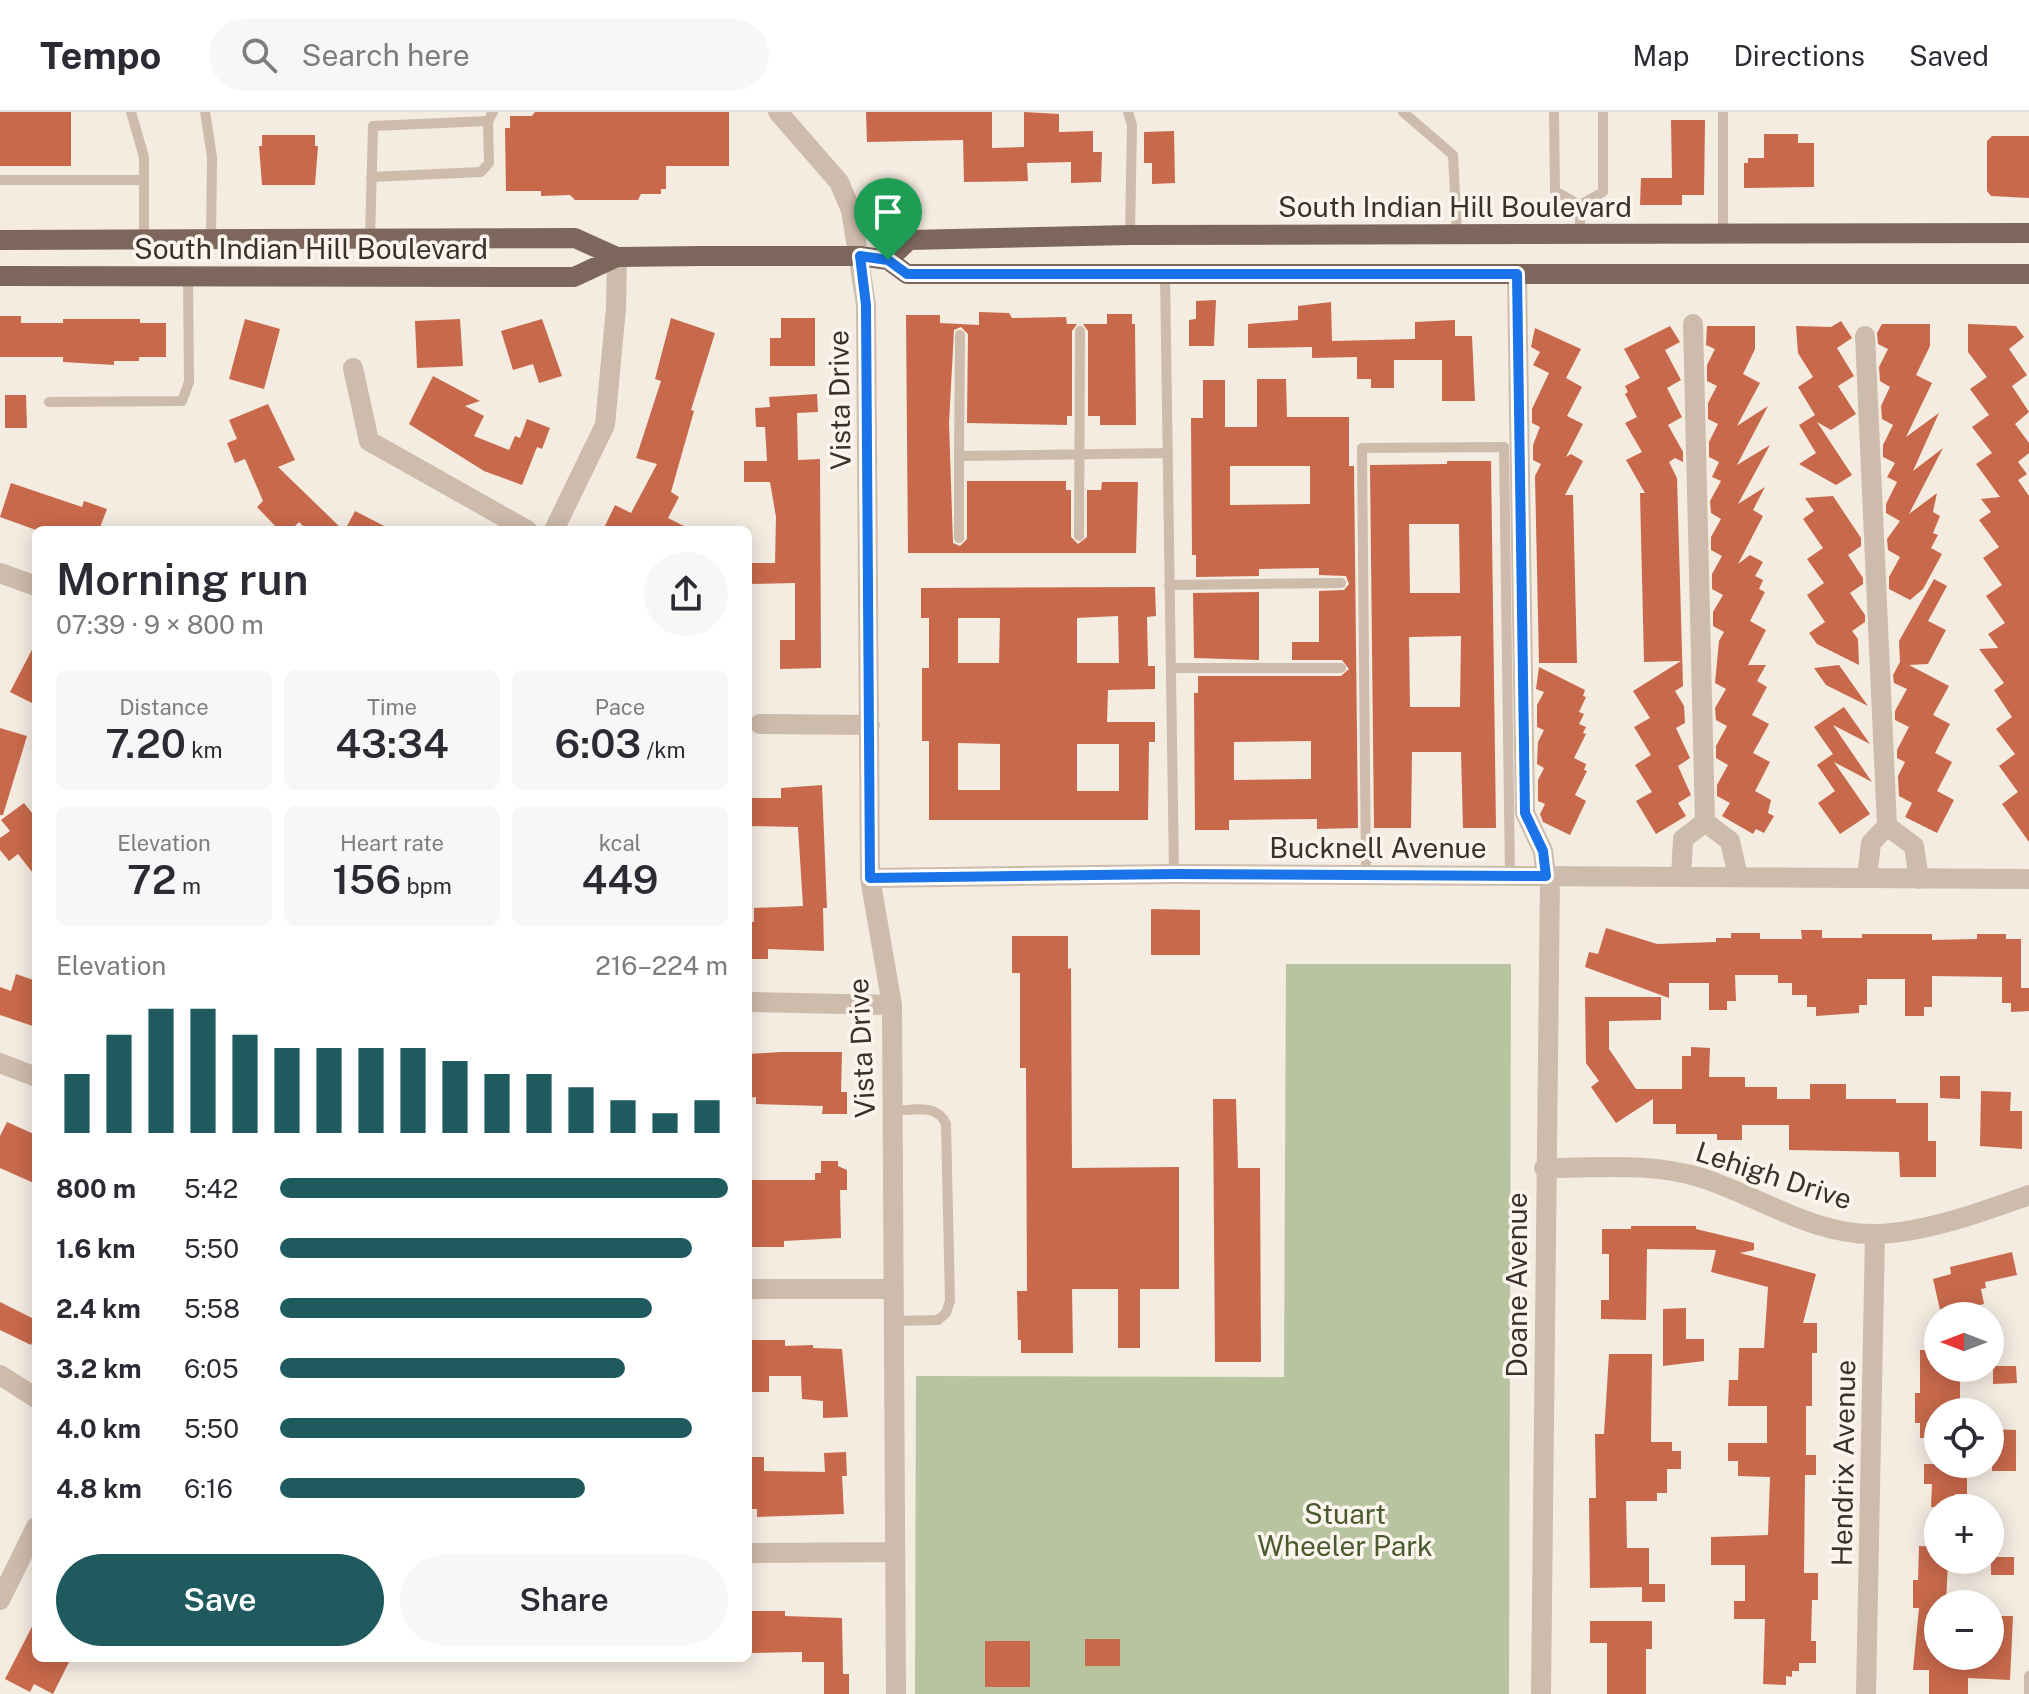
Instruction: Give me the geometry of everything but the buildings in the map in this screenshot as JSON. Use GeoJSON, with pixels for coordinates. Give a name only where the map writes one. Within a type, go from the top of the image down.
{"type":"FeatureCollection","features":[{"type":"Feature","properties":{"kind":"main road","name":"South Indian Hill Boulevard"},"geometry":{"type":"LineString","coordinates":[[888,260],[909,240],[1130,235],[2029,233]]}},
{"type":"Feature","properties":{"kind":"main road","name":"South Indian Hill Boulevard"},"geometry":{"type":"LineString","coordinates":[[0,240],[575,238],[617,257],[860,256],[888,260],[907,274],[2029,274]]}},
{"type":"Feature","properties":{"kind":"main road","name":"South Indian Hill Boulevard"},"geometry":{"type":"LineString","coordinates":[[0,276],[574,277],[617,257]]}},
{"type":"Feature","properties":{"kind":"street","name":"Vista Drive"},"geometry":{"type":"LineString","coordinates":[[778,112],[839,182],[851,210],[866,305],[870,878],[892,1005],[896,1694]]}},
{"type":"Feature","properties":{"kind":"street"},"geometry":{"type":"LineString","coordinates":[[556,526],[605,425],[616,308],[617,257]]}},
{"type":"Feature","properties":{"kind":"street","name":"Doane Avenue"},"geometry":{"type":"LineString","coordinates":[[1517,274],[1525,813],[1543,851],[1548,876],[1541,1694]]}},
{"type":"Feature","properties":{"kind":"street"},"geometry":{"type":"LineString","coordinates":[[1693,324],[1705,822]]}},
{"type":"Feature","properties":{"kind":"street"},"geometry":{"type":"LineString","coordinates":[[1865,336],[1887,826],[1871,843],[1867,878]]}},
{"type":"Feature","properties":{"kind":"street"},"geometry":{"type":"LineString","coordinates":[[353,368],[369,441],[520,526]]}},
{"type":"Feature","properties":{"kind":"street"},"geometry":{"type":"LineString","coordinates":[[0,573],[32,585]]}},
{"type":"Feature","properties":{"kind":"street"},"geometry":{"type":"LineString","coordinates":[[760,724],[870,725]]}},
{"type":"Feature","properties":{"kind":"street"},"geometry":{"type":"LineString","coordinates":[[1681,877],[1683,839],[1705,822]]}},
{"type":"Feature","properties":{"kind":"street"},"geometry":{"type":"LineString","coordinates":[[1705,822],[1730,841],[1738,877]]}},
{"type":"Feature","properties":{"kind":"street"},"geometry":{"type":"LineString","coordinates":[[1887,826],[1914,846],[1919,879]]}},
{"type":"Feature","properties":{"kind":"street","name":"Bucknell Avenue"},"geometry":{"type":"LineString","coordinates":[[870,878],[1174,874],[2029,879]]}},
{"type":"Feature","properties":{"kind":"street"},"geometry":{"type":"LineString","coordinates":[[752,1002],[892,1005]]}},
{"type":"Feature","properties":{"kind":"street"},"geometry":{"type":"LineString","coordinates":[[0,1063],[32,1075]]}},
{"type":"Feature","properties":{"kind":"street","name":"Lehigh Drive"},"geometry":{"type":"LineString","coordinates":[[1544,1168],[1661,1169],[1700,1177],[1804,1219],[1875,1234],[1952,1220],[2029,1195]]}},
{"type":"Feature","properties":{"kind":"street","name":"Hendrix Avenue"},"geometry":{"type":"LineString","coordinates":[[1866,1694],[1875,1234]]}},
{"type":"Feature","properties":{"kind":"street"},"geometry":{"type":"LineString","coordinates":[[752,1289],[894,1289]]}},
{"type":"Feature","properties":{"kind":"street"},"geometry":{"type":"LineString","coordinates":[[0,1375],[32,1395]]}},
{"type":"Feature","properties":{"kind":"street"},"geometry":{"type":"LineString","coordinates":[[0,1600],[32,1535]]}},
{"type":"Feature","properties":{"kind":"street"},"geometry":{"type":"LineString","coordinates":[[752,1553],[893,1552]]}},
{"type":"Feature","properties":{"kind":"lane"},"geometry":{"type":"LineString","coordinates":[[131,112],[144,157],[144,240]]}},
{"type":"Feature","properties":{"kind":"lane"},"geometry":{"type":"LineString","coordinates":[[205,112],[212,157],[211,240]]}},
{"type":"Feature","properties":{"kind":"lane"},"geometry":{"type":"LineString","coordinates":[[1128,112],[1132,125],[1130,235]]}},
{"type":"Feature","properties":{"kind":"lane"},"geometry":{"type":"LineString","coordinates":[[1403,112],[1453,155],[1457,234]]}},
{"type":"Feature","properties":{"kind":"lane"},"geometry":{"type":"LineString","coordinates":[[1554,112],[1555,191],[1580,205]]}},
{"type":"Feature","properties":{"kind":"lane"},"geometry":{"type":"LineString","coordinates":[[1580,205],[1603,192],[1603,112]]}},
{"type":"Feature","properties":{"kind":"lane"},"geometry":{"type":"LineString","coordinates":[[1723,112],[1723,233]]}},
{"type":"Feature","properties":{"kind":"lane"},"geometry":{"type":"LineString","coordinates":[[370,239],[371,177],[373,126],[490,117],[489,163],[481,172],[371,177]]}},
{"type":"Feature","properties":{"kind":"lane"},"geometry":{"type":"LineString","coordinates":[[0,180],[144,180]]}},
{"type":"Feature","properties":{"kind":"lane"},"geometry":{"type":"LineString","coordinates":[[1580,205],[1580,234]]}},
{"type":"Feature","properties":{"kind":"lane"},"geometry":{"type":"LineString","coordinates":[[1165,274],[1174,874]]}},
{"type":"Feature","properties":{"kind":"lane"},"geometry":{"type":"LineString","coordinates":[[49,402],[182,401],[189,382],[188,276]]}},
{"type":"Feature","properties":{"kind":"lane"},"geometry":{"type":"LineString","coordinates":[[1079,536],[1080,331]]}},
{"type":"Feature","properties":{"kind":"lane"},"geometry":{"type":"LineString","coordinates":[[959,538],[960,335]]}},
{"type":"Feature","properties":{"kind":"lane"},"geometry":{"type":"LineString","coordinates":[[1366,875],[1362,448],[1504,447],[1510,876]]}},
{"type":"Feature","properties":{"kind":"lane"},"geometry":{"type":"LineString","coordinates":[[959,456],[1168,453]]}},
{"type":"Feature","properties":{"kind":"lane"},"geometry":{"type":"LineString","coordinates":[[1169,585],[1341,583]]}},
{"type":"Feature","properties":{"kind":"lane"},"geometry":{"type":"LineString","coordinates":[[1171,668],[1341,668]]}},
{"type":"Feature","properties":{"kind":"lane"},"geometry":{"type":"LineString","coordinates":[[893,1111],[935,1110],[946,1124],[950,1301],[946,1313],[938,1320],[894,1321]]}},
{"type":"Feature","properties":{"kind":"lane"},"geometry":{"type":"LineString","coordinates":[[2029,1676],[2029,1694]]}},
{"type":"Feature","properties":{"kind":"green space","name":"Stuart Wheeler Park"},"geometry":{"type":"Polygon","coordinates":[[[1286,964],[1511,964],[1509,1694],[915,1694],[916,1376],[1284,1377],[1286,964]]]}},
{"type":"Feature","properties":{"kind":"route"},"geometry":{"type":"LineString","coordinates":[[860,256],[888,260],[907,274],[1517,274],[1525,813],[1543,851],[1546,876],[1174,874],[870,878],[866,305],[860,256]]}}]}
